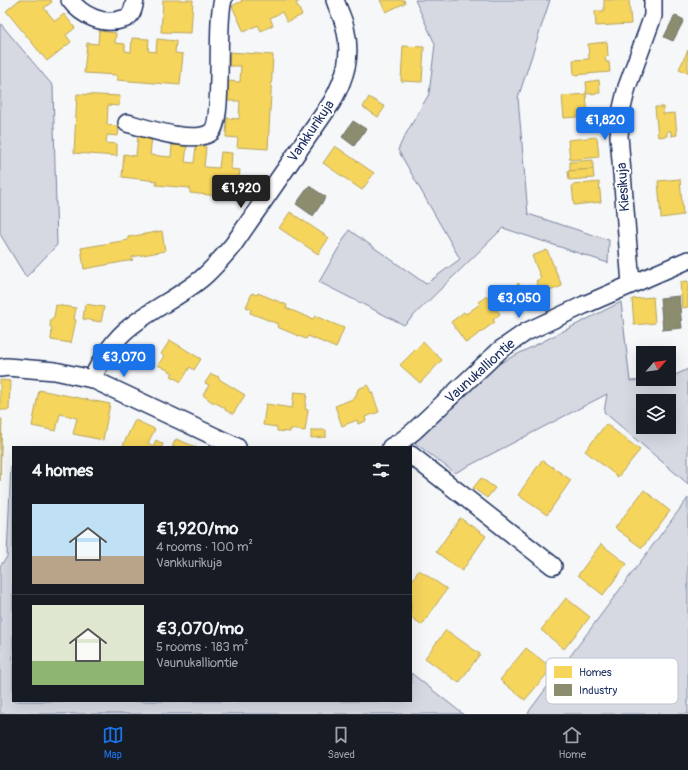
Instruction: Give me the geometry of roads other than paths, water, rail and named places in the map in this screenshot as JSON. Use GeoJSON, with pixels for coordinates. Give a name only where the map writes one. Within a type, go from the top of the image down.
{"type":"FeatureCollection","features":[{"type":"Feature","properties":{"kind":"street"},"geometry":{"type":"LineString","coordinates":[[70,0],[86,14],[99,20],[116,22],[128,18],[133,10],[135,0]]}},
{"type":"Feature","properties":{"kind":"street"},"geometry":{"type":"LineString","coordinates":[[126,123],[180,137],[203,136],[212,132],[216,124],[218,107],[219,38],[221,6],[223,0]]}},
{"type":"Feature","properties":{"kind":"street","name":"Vankkurikuja"},"geometry":{"type":"LineString","coordinates":[[92,379],[100,362],[112,346],[129,328],[200,280],[220,261],[233,245],[332,102],[341,85],[348,58],[345,26],[335,0]]}},
{"type":"Feature","properties":{"kind":"street","name":"Kiesikuja"},"geometry":{"type":"LineString","coordinates":[[631,284],[619,136],[622,108],[627,86],[653,16],[653,0]]}},
{"type":"Feature","properties":{"kind":"street","name":"Vaunukalliontie"},"geometry":{"type":"LineString","coordinates":[[398,445],[500,350],[526,332],[631,284],[688,260]]}},
{"type":"Feature","properties":{"kind":"street"},"geometry":{"type":"LineString","coordinates":[[0,368],[15,367],[55,371],[92,379],[234,446]]}},
{"type":"Feature","properties":{"kind":"street"},"geometry":{"type":"LineString","coordinates":[[412,456],[553,566]]}}]}
